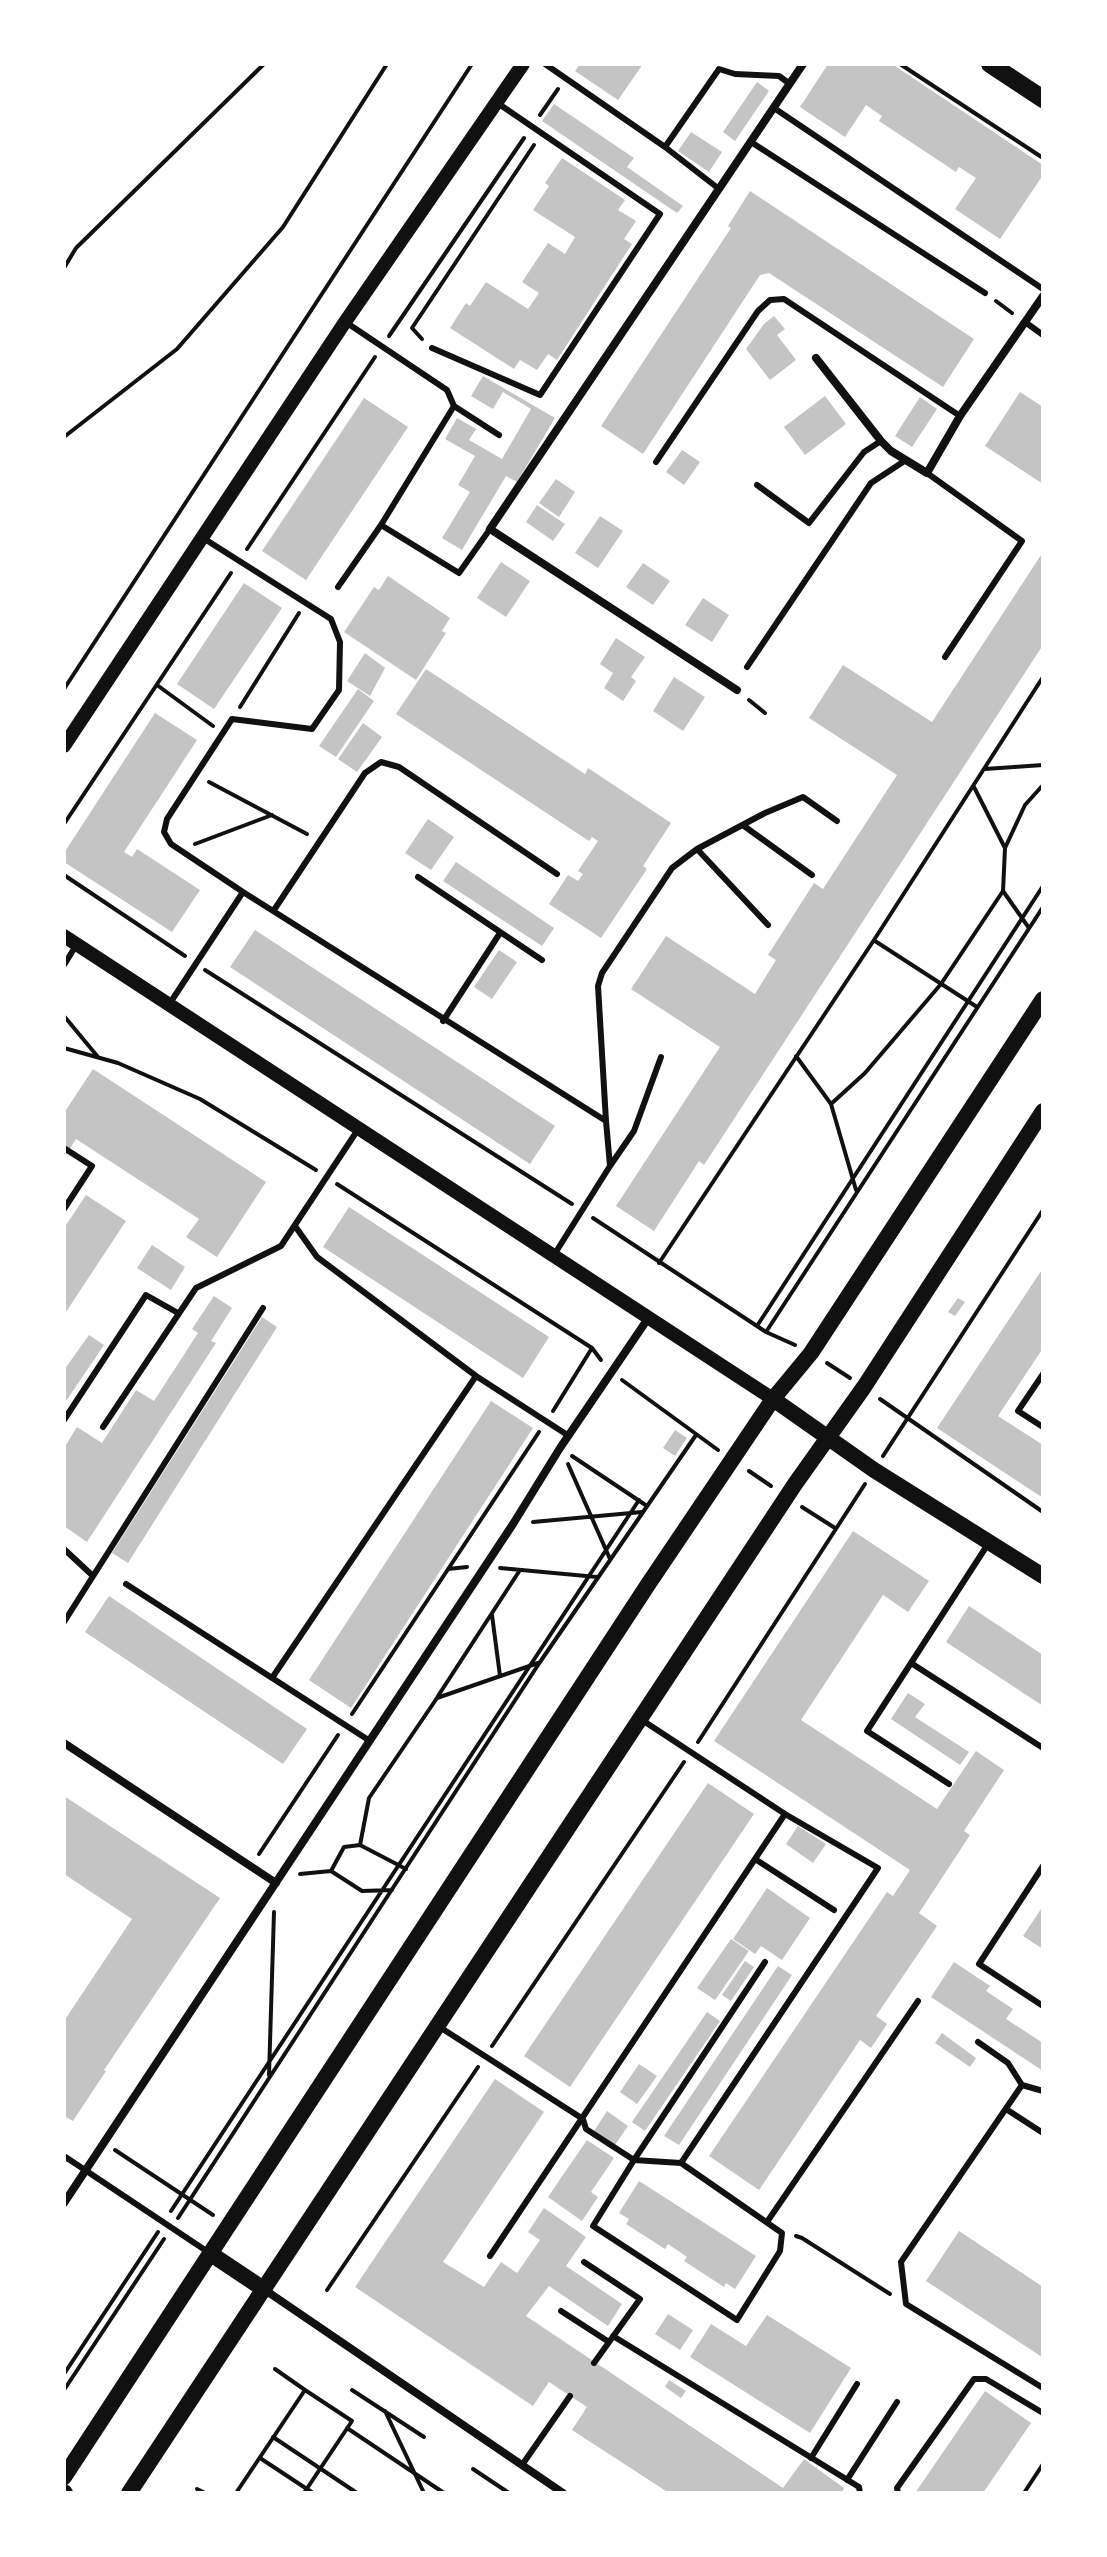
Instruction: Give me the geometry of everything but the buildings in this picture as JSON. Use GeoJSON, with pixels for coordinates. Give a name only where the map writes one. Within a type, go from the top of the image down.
{"type":"FeatureCollection","features":[{"type":"Feature","properties":{"kind":"main road"},"geometry":{"type":"LineString","coordinates":[[990,64],[1043,99]]}},
{"type":"Feature","properties":{"kind":"main road"},"geometry":{"type":"LineString","coordinates":[[64,2477],[647,1586],[773,1399],[811,1353],[1043,999]]}},
{"type":"Feature","properties":{"kind":"main road"},"geometry":{"type":"LineString","coordinates":[[129,2493],[786,1497],[864,1387],[1043,1111]]}},
{"type":"Feature","properties":{"kind":"main road"},"geometry":{"type":"LineString","coordinates":[[773,1399],[885,1477],[1043,1576]]}},
{"type":"Feature","properties":{"kind":"main road"},"geometry":{"type":"LineString","coordinates":[[211,2254],[265,2290]]}},
{"type":"Feature","properties":{"kind":"street"},"geometry":{"type":"LineString","coordinates":[[64,746],[345,322],[523,64]]}},
{"type":"Feature","properties":{"kind":"street"},"geometry":{"type":"LineString","coordinates":[[737,690],[490,529],[803,64]]}},
{"type":"Feature","properties":{"kind":"street"},"geometry":{"type":"LineString","coordinates":[[816,358],[881,441],[927,473],[960,416],[1043,296]]}},
{"type":"Feature","properties":{"kind":"street"},"geometry":{"type":"LineString","coordinates":[[70,940],[773,1399]]}},
{"type":"Feature","properties":{"kind":"street"},"geometry":{"type":"LineString","coordinates":[[64,2203],[649,1317]]}},
{"type":"Feature","properties":{"kind":"street"},"geometry":{"type":"LineString","coordinates":[[64,1743],[251,1867],[278,1879]]}},
{"type":"Feature","properties":{"kind":"street"},"geometry":{"type":"LineString","coordinates":[[265,2290],[563,2493]]}},
{"type":"Feature","properties":{"kind":"lane"},"geometry":{"type":"LineString","coordinates":[[545,64],[665,147],[719,189]]}},
{"type":"Feature","properties":{"kind":"lane"},"geometry":{"type":"LineString","coordinates":[[665,147],[719,69],[735,74],[779,76],[790,84]]}},
{"type":"Feature","properties":{"kind":"lane"},"geometry":{"type":"LineString","coordinates":[[432,348],[540,395],[660,214],[496,102]]}},
{"type":"Feature","properties":{"kind":"lane"},"geometry":{"type":"LineString","coordinates":[[774,108],[1043,289]]}},
{"type":"Feature","properties":{"kind":"lane"},"geometry":{"type":"LineString","coordinates":[[751,142],[985,293]]}},
{"type":"Feature","properties":{"kind":"lane"},"geometry":{"type":"LineString","coordinates":[[656,462],[758,311],[770,300],[784,299],[960,416]]}},
{"type":"Feature","properties":{"kind":"lane"},"geometry":{"type":"LineString","coordinates":[[345,322],[447,390],[454,406],[499,435]]}},
{"type":"Feature","properties":{"kind":"lane"},"geometry":{"type":"LineString","coordinates":[[1025,322],[1043,335]]}},
{"type":"Feature","properties":{"kind":"lane"},"geometry":{"type":"LineString","coordinates":[[338,587],[381,525],[454,406]]}},
{"type":"Feature","properties":{"kind":"lane"},"geometry":{"type":"LineString","coordinates":[[757,485],[809,523],[864,452],[881,441]]}},
{"type":"Feature","properties":{"kind":"lane"},"geometry":{"type":"LineString","coordinates":[[747,667],[871,483],[906,460]]}},
{"type":"Feature","properties":{"kind":"lane"},"geometry":{"type":"LineString","coordinates":[[927,473],[1022,541],[945,657]]}},
{"type":"Feature","properties":{"kind":"lane"},"geometry":{"type":"LineString","coordinates":[[381,525],[459,573],[490,529]]}},
{"type":"Feature","properties":{"kind":"lane"},"geometry":{"type":"LineString","coordinates":[[203,538],[331,619],[340,642],[339,690],[312,729],[232,719],[167,819],[164,832],[171,844],[443,1021],[606,1121]]}},
{"type":"Feature","properties":{"kind":"lane"},"geometry":{"type":"LineString","coordinates":[[274,910],[365,773],[381,762],[399,767],[557,874]]}},
{"type":"Feature","properties":{"kind":"lane"},"geometry":{"type":"LineString","coordinates":[[610,1166],[598,986],[602,973],[672,868],[697,849],[803,797],[837,821]]}},
{"type":"Feature","properties":{"kind":"lane"},"geometry":{"type":"LineString","coordinates":[[744,826],[812,875]]}},
{"type":"Feature","properties":{"kind":"lane"},"geometry":{"type":"LineString","coordinates":[[697,849],[768,925]]}},
{"type":"Feature","properties":{"kind":"lane"},"geometry":{"type":"LineString","coordinates":[[418,877],[542,960]]}},
{"type":"Feature","properties":{"kind":"lane"},"geometry":{"type":"LineString","coordinates":[[169,1004],[243,892]]}},
{"type":"Feature","properties":{"kind":"lane"},"geometry":{"type":"LineString","coordinates":[[443,1021],[500,933]]}},
{"type":"Feature","properties":{"kind":"lane"},"geometry":{"type":"LineString","coordinates":[[64,965],[70,940]]}},
{"type":"Feature","properties":{"kind":"lane"},"geometry":{"type":"LineString","coordinates":[[554,1255],[634,1131],[661,1057]]}},
{"type":"Feature","properties":{"kind":"lane"},"geometry":{"type":"LineString","coordinates":[[103,1427],[196,1288],[281,1246],[359,1128]]}},
{"type":"Feature","properties":{"kind":"lane"},"geometry":{"type":"LineString","coordinates":[[64,1148],[92,1166],[64,1209]]}},
{"type":"Feature","properties":{"kind":"lane"},"geometry":{"type":"LineString","coordinates":[[295,1226],[317,1257],[476,1376],[569,1436]]}},
{"type":"Feature","properties":{"kind":"lane"},"geometry":{"type":"LineString","coordinates":[[64,1420],[146,1295],[178,1313]]}},
{"type":"Feature","properties":{"kind":"lane"},"geometry":{"type":"LineString","coordinates":[[65,1616],[263,1308]]}},
{"type":"Feature","properties":{"kind":"lane"},"geometry":{"type":"LineString","coordinates":[[1043,1374],[1018,1411],[1043,1427]]}},
{"type":"Feature","properties":{"kind":"lane"},"geometry":{"type":"LineString","coordinates":[[272,1678],[476,1376]]}},
{"type":"Feature","properties":{"kind":"lane"},"geometry":{"type":"LineString","coordinates":[[949,1784],[867,1731],[990,1541]]}},
{"type":"Feature","properties":{"kind":"lane"},"geometry":{"type":"LineString","coordinates":[[64,1549],[93,1576]]}},
{"type":"Feature","properties":{"kind":"lane"},"geometry":{"type":"LineString","coordinates":[[126,1584],[370,1741]]}},
{"type":"Feature","properties":{"kind":"lane"},"geometry":{"type":"LineString","coordinates":[[911,1663],[1043,1748]]}},
{"type":"Feature","properties":{"kind":"lane"},"geometry":{"type":"LineString","coordinates":[[640,1719],[785,1814],[878,1868],[681,2163]]}},
{"type":"Feature","properties":{"kind":"lane"},"geometry":{"type":"LineString","coordinates":[[490,2256],[785,1814]]}},
{"type":"Feature","properties":{"kind":"lane"},"geometry":{"type":"LineString","coordinates":[[755,1859],[834,1910]]}},
{"type":"Feature","properties":{"kind":"lane"},"geometry":{"type":"LineString","coordinates":[[1043,1866],[979,1964],[1043,2006]]}},
{"type":"Feature","properties":{"kind":"lane"},"geometry":{"type":"LineString","coordinates":[[438,2026],[583,2119],[586,2129],[634,2160],[681,2163],[782,2233],[780,2251],[737,2320],[593,2226],[634,2160],[765,1962]]}},
{"type":"Feature","properties":{"kind":"lane"},"geometry":{"type":"LineString","coordinates":[[767,2222],[918,2001]]}},
{"type":"Feature","properties":{"kind":"lane"},"geometry":{"type":"LineString","coordinates":[[978,2042],[1008,2063],[1022,2085],[1043,2091]]}},
{"type":"Feature","properties":{"kind":"lane"},"geometry":{"type":"LineString","coordinates":[[1022,2085],[901,2262],[906,2304],[1043,2388]]}},
{"type":"Feature","properties":{"kind":"lane"},"geometry":{"type":"LineString","coordinates":[[1006,2109],[1043,2133]]}},
{"type":"Feature","properties":{"kind":"lane"},"geometry":{"type":"LineString","coordinates":[[64,2156],[211,2254]]}},
{"type":"Feature","properties":{"kind":"lane"},"geometry":{"type":"LineString","coordinates":[[584,2262],[640,2299],[594,2363]]}},
{"type":"Feature","properties":{"kind":"lane"},"geometry":{"type":"LineString","coordinates":[[561,2311],[859,2487],[860,2493]]}},
{"type":"Feature","properties":{"kind":"lane"},"geometry":{"type":"LineString","coordinates":[[898,2493],[897,2488],[974,2379],[986,2379],[1043,2413]]}},
{"type":"Feature","properties":{"kind":"lane"},"geometry":{"type":"LineString","coordinates":[[811,2458],[857,2384]]}},
{"type":"Feature","properties":{"kind":"lane"},"geometry":{"type":"LineString","coordinates":[[521,2466],[570,2396]]}},
{"type":"Feature","properties":{"kind":"lane"},"geometry":{"type":"LineString","coordinates":[[847,2480],[897,2402]]}},
{"type":"Feature","properties":{"kind":"path"},"geometry":{"type":"LineString","coordinates":[[64,268],[76,248],[264,64]]}},
{"type":"Feature","properties":{"kind":"path"},"geometry":{"type":"LineString","coordinates":[[64,437],[177,349],[264,250],[283,227],[387,64]]}},
{"type":"Feature","properties":{"kind":"path"},"geometry":{"type":"LineString","coordinates":[[64,689],[472,64]]}},
{"type":"Feature","properties":{"kind":"path"},"geometry":{"type":"LineString","coordinates":[[900,64],[1043,158]]}},
{"type":"Feature","properties":{"kind":"path"},"geometry":{"type":"LineString","coordinates":[[64,824],[381,347],[565,78]]}},
{"type":"Feature","properties":{"kind":"path"},"geometry":{"type":"LineString","coordinates":[[432,348],[412,328],[542,133]]}},
{"type":"Feature","properties":{"kind":"path"},"geometry":{"type":"LineString","coordinates":[[985,293],[1025,322]]}},
{"type":"Feature","properties":{"kind":"path"},"geometry":{"type":"LineString","coordinates":[[232,719],[305,604]]}},
{"type":"Feature","properties":{"kind":"path"},"geometry":{"type":"LineString","coordinates":[[659,1263],[874,940],[1043,677]]}},
{"type":"Feature","properties":{"kind":"path"},"geometry":{"type":"LineString","coordinates":[[157,685],[223,734]]}},
{"type":"Feature","properties":{"kind":"path"},"geometry":{"type":"LineString","coordinates":[[737,690],[765,713]]}},
{"type":"Feature","properties":{"kind":"path"},"geometry":{"type":"LineString","coordinates":[[985,769],[1043,765]]}},
{"type":"Feature","properties":{"kind":"path"},"geometry":{"type":"LineString","coordinates":[[196,775],[320,841]]}},
{"type":"Feature","properties":{"kind":"path"},"geometry":{"type":"LineString","coordinates":[[831,1104],[865,1073],[941,984],[1003,891],[1005,848],[1025,805],[1043,785]]}},
{"type":"Feature","properties":{"kind":"path"},"geometry":{"type":"LineString","coordinates":[[974,786],[1005,848]]}},
{"type":"Feature","properties":{"kind":"path"},"geometry":{"type":"LineString","coordinates":[[179,849],[272,815]]}},
{"type":"Feature","properties":{"kind":"path"},"geometry":{"type":"LineString","coordinates":[[64,875],[766,1332],[811,1353],[864,1387],[907,1420],[1043,1512]]}},
{"type":"Feature","properties":{"kind":"path"},"geometry":{"type":"LineString","coordinates":[[757,1326],[1043,886]]}},
{"type":"Feature","properties":{"kind":"path"},"geometry":{"type":"LineString","coordinates":[[1003,891],[1029,928]]}},
{"type":"Feature","properties":{"kind":"path"},"geometry":{"type":"LineString","coordinates":[[766,1332],[1043,907]]}},
{"type":"Feature","properties":{"kind":"path"},"geometry":{"type":"LineString","coordinates":[[874,940],[977,1007]]}},
{"type":"Feature","properties":{"kind":"path"},"geometry":{"type":"LineString","coordinates":[[64,1016],[98,1057]]}},
{"type":"Feature","properties":{"kind":"path"},"geometry":{"type":"LineString","coordinates":[[64,1048],[118,1063],[200,1099],[327,1178],[592,1348],[611,1372],[696,1435],[835,1528]]}},
{"type":"Feature","properties":{"kind":"path"},"geometry":{"type":"LineString","coordinates":[[796,1056],[831,1104],[856,1190]]}},
{"type":"Feature","properties":{"kind":"path"},"geometry":{"type":"LineString","coordinates":[[251,1867],[592,1348]]}},
{"type":"Feature","properties":{"kind":"path"},"geometry":{"type":"LineString","coordinates":[[64,2390],[540,1662],[696,1435]]}},
{"type":"Feature","properties":{"kind":"path"},"geometry":{"type":"LineString","coordinates":[[560,1448],[647,1506]]}},
{"type":"Feature","properties":{"kind":"path"},"geometry":{"type":"LineString","coordinates":[[560,1448],[610,1559]]}},
{"type":"Feature","properties":{"kind":"path"},"geometry":{"type":"LineString","coordinates":[[64,2374],[639,1500]]}},
{"type":"Feature","properties":{"kind":"path"},"geometry":{"type":"LineString","coordinates":[[513,1524],[642,1512]]}},
{"type":"Feature","properties":{"kind":"path"},"geometry":{"type":"LineString","coordinates":[[485,1566],[597,1577]]}},
{"type":"Feature","properties":{"kind":"path"},"geometry":{"type":"LineString","coordinates":[[360,1845],[369,1798],[520,1570]]}},
{"type":"Feature","properties":{"kind":"path"},"geometry":{"type":"LineString","coordinates":[[492,1613],[500,1676]]}},
{"type":"Feature","properties":{"kind":"path"},"geometry":{"type":"LineString","coordinates":[[437,1698],[540,1662]]}},
{"type":"Feature","properties":{"kind":"path"},"geometry":{"type":"LineString","coordinates":[[331,1871],[344,1847],[360,1845],[406,1869]]}},
{"type":"Feature","properties":{"kind":"path"},"geometry":{"type":"LineString","coordinates":[[269,2077],[278,1879],[331,1871],[362,1891],[392,1890]]}},
{"type":"Feature","properties":{"kind":"path"},"geometry":{"type":"LineString","coordinates":[[111,2147],[213,2215]]}},
{"type":"Feature","properties":{"kind":"path"},"geometry":{"type":"LineString","coordinates":[[782,2233],[802,2238],[906,2304]]}},
{"type":"Feature","properties":{"kind":"path"},"geometry":{"type":"LineString","coordinates":[[275,2369],[352,2421],[305,2491]]}},
{"type":"Feature","properties":{"kind":"path"},"geometry":{"type":"LineString","coordinates":[[236,2493],[305,2390]]}},
{"type":"Feature","properties":{"kind":"path"},"geometry":{"type":"LineString","coordinates":[[352,2390],[424,2437]]}},
{"type":"Feature","properties":{"kind":"path"},"geometry":{"type":"LineString","coordinates":[[385,2411],[424,2493]]}},
{"type":"Feature","properties":{"kind":"path"},"geometry":{"type":"LineString","coordinates":[[347,2428],[444,2493]]}},
{"type":"Feature","properties":{"kind":"path"},"geometry":{"type":"LineString","coordinates":[[273,2437],[357,2493]]}},
{"type":"Feature","properties":{"kind":"path"},"geometry":{"type":"LineString","coordinates":[[260,2458],[305,2491],[313,2493]]}},
{"type":"Feature","properties":{"kind":"path"},"geometry":{"type":"LineString","coordinates":[[1024,2493],[1043,2464]]}},
{"type":"Feature","properties":{"kind":"path"},"geometry":{"type":"LineString","coordinates":[[473,2469],[509,2493]]}},
{"type":"Feature","properties":{"kind":"path"},"geometry":{"type":"LineString","coordinates":[[197,2489],[205,2493]]}}]}
